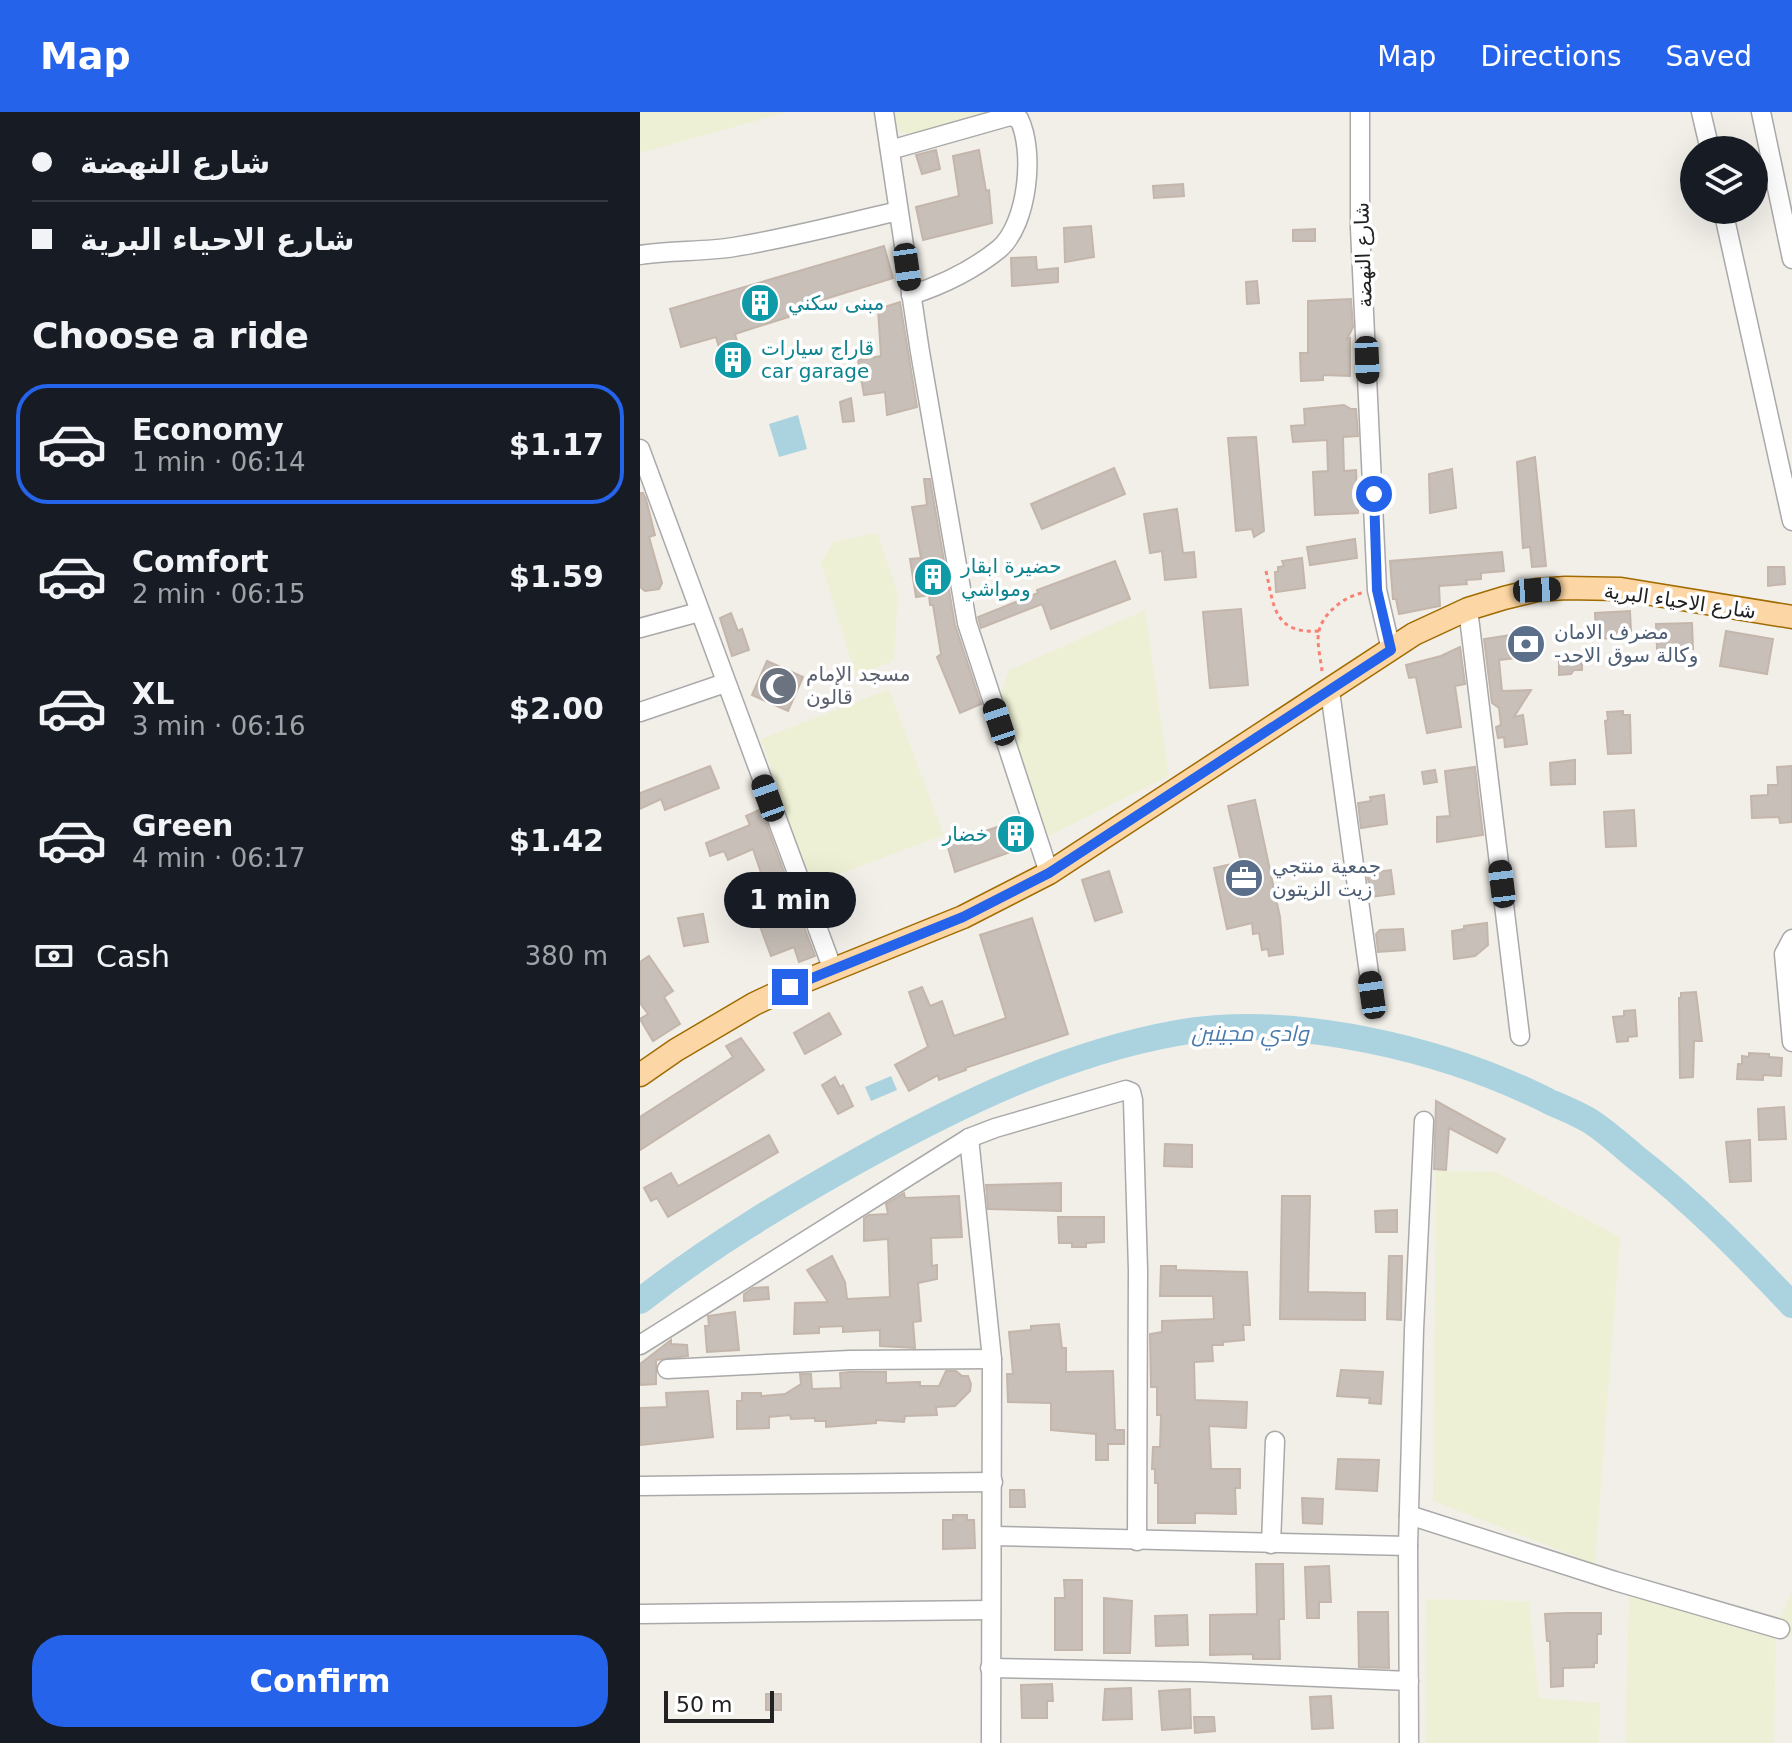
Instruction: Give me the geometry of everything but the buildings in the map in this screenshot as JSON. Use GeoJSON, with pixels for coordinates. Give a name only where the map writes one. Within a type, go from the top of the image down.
{"type":"FeatureCollection","features":[{"type":"Feature","properties":{"kind":"main road","name":"شارع الاحياء البرية"},"geometry":{"type":"LineString","coordinates":[[640,1075],[754,1004],[963,917],[1049,873],[1414,634],[1468,609],[1537,590],[1591,588],[1655,594],[1792,617]]}},
{"type":"Feature","properties":{"kind":"street"},"geometry":{"type":"LineString","coordinates":[[884,112],[911,295],[967,623],[1049,873]]}},
{"type":"Feature","properties":{"kind":"street","name":"شارع النهضة"},"geometry":{"type":"LineString","coordinates":[[1360,112],[1360,228],[1377,590],[1391,650]]}},
{"type":"Feature","properties":{"kind":"street"},"geometry":{"type":"LineString","coordinates":[[1701,112],[1707,136]]}},
{"type":"Feature","properties":{"kind":"street"},"geometry":{"type":"LineString","coordinates":[[1761,112],[1792,259]]}},
{"type":"Feature","properties":{"kind":"street"},"geometry":{"type":"LineString","coordinates":[[890,150],[1010,116],[1019,119],[1023,127],[1029,173],[1025,199],[1008,239],[938,287],[911,295]]}},
{"type":"Feature","properties":{"kind":"street"},"geometry":{"type":"LineString","coordinates":[[640,255],[736,246],[852,224],[898,211]]}},
{"type":"Feature","properties":{"kind":"street"},"geometry":{"type":"LineString","coordinates":[[1726,224],[1792,521]]}},
{"type":"Feature","properties":{"kind":"street"},"geometry":{"type":"LineString","coordinates":[[640,449],[646,487],[699,612],[833,970]]}},
{"type":"Feature","properties":{"kind":"street"},"geometry":{"type":"LineString","coordinates":[[1468,609],[1520,1036]]}},
{"type":"Feature","properties":{"kind":"street"},"geometry":{"type":"LineString","coordinates":[[640,628],[699,612]]}},
{"type":"Feature","properties":{"kind":"street"},"geometry":{"type":"LineString","coordinates":[[640,712],[725,683]]}},
{"type":"Feature","properties":{"kind":"street"},"geometry":{"type":"LineString","coordinates":[[1328,693],[1372,995]]}},
{"type":"Feature","properties":{"kind":"street"},"geometry":{"type":"LineString","coordinates":[[1792,939],[1784,954],[1792,1042]]}},
{"type":"Feature","properties":{"kind":"street"},"geometry":{"type":"LineString","coordinates":[[640,1345],[969,1138],[1126,1090],[1131,1092],[1138,1270],[1137,1541]]}},
{"type":"Feature","properties":{"kind":"street"},"geometry":{"type":"LineString","coordinates":[[1409,1743],[1408,1546],[1424,1121]]}},
{"type":"Feature","properties":{"kind":"street"},"geometry":{"type":"LineString","coordinates":[[969,1138],[992,1359],[991,1743]]}},
{"type":"Feature","properties":{"kind":"street"},"geometry":{"type":"LineString","coordinates":[[667,1369],[850,1360],[992,1359]]}},
{"type":"Feature","properties":{"kind":"street"},"geometry":{"type":"LineString","coordinates":[[1271,1544],[1275,1441]]}},
{"type":"Feature","properties":{"kind":"street"},"geometry":{"type":"LineString","coordinates":[[640,1486],[993,1482]]}},
{"type":"Feature","properties":{"kind":"street"},"geometry":{"type":"LineString","coordinates":[[1409,1515],[1615,1581],[1780,1629]]}},
{"type":"Feature","properties":{"kind":"street"},"geometry":{"type":"LineString","coordinates":[[993,1536],[1408,1546]]}},
{"type":"Feature","properties":{"kind":"street"},"geometry":{"type":"LineString","coordinates":[[640,1614],[991,1610]]}},
{"type":"Feature","properties":{"kind":"street"},"geometry":{"type":"LineString","coordinates":[[990,1668],[1201,1672],[1409,1681]]}},
{"type":"Feature","properties":{"kind":"path"},"geometry":{"type":"LineString","coordinates":[[1266,571],[1281,622],[1290,629],[1319,631]]}},
{"type":"Feature","properties":{"kind":"path"},"geometry":{"type":"LineString","coordinates":[[1328,693],[1319,631],[1333,608],[1353,595],[1377,590]]}},
{"type":"Feature","properties":{"kind":"green space"},"geometry":{"type":"Polygon","coordinates":[[[640,112],[788,112],[640,153],[640,112]]]}},
{"type":"Feature","properties":{"kind":"green space"},"geometry":{"type":"Polygon","coordinates":[[[894,112],[1005,112],[915,134],[897,132],[894,112]]]}},
{"type":"Feature","properties":{"kind":"green space"},"geometry":{"type":"Polygon","coordinates":[[[877,533],[898,593],[894,660],[856,677],[821,563],[833,542],[877,533]]]}},
{"type":"Feature","properties":{"kind":"green space"},"geometry":{"type":"Polygon","coordinates":[[[1145,610],[1169,776],[1047,837],[1000,694],[1009,670],[1145,610]]]}},
{"type":"Feature","properties":{"kind":"green space"},"geometry":{"type":"Polygon","coordinates":[[[889,689],[944,835],[810,885],[761,739],[889,689]]]}},
{"type":"Feature","properties":{"kind":"green space"},"geometry":{"type":"Polygon","coordinates":[[[1436,1171],[1496,1172],[1620,1237],[1595,1564],[1433,1501],[1436,1171]]]}},
{"type":"Feature","properties":{"kind":"green space"},"geometry":{"type":"Polygon","coordinates":[[[1792,1590],[1792,1636],[1776,1632],[1774,1743],[1625,1743],[1629,1595],[1775,1632],[1792,1590]]]}},
{"type":"Feature","properties":{"kind":"green space"},"geometry":{"type":"Polygon","coordinates":[[[1426,1599],[1529,1601],[1539,1698],[1600,1703],[1599,1743],[1425,1743],[1426,1599]]]}},
{"type":"Feature","properties":{"kind":"water"},"geometry":{"type":"Polygon","coordinates":[[[798,415],[807,449],[779,457],[769,424],[798,415]]]}},
{"type":"Feature","properties":{"kind":"water"},"geometry":{"type":"Polygon","coordinates":[[[891,1076],[897,1090],[871,1101],[865,1087],[891,1076]]]}},
{"type":"Feature","properties":{"kind":"waterway","name":"وادي مجينين"},"geometry":{"type":"LineString","coordinates":[[640,1301],[720,1244],[804,1192],[936,1119],[1014,1083],[1135,1042],[1222,1028],[1270,1028],[1369,1040],[1418,1052],[1511,1084],[1584,1117],[1696,1209],[1792,1305]]}},
{"type":"Feature","properties":{"kind":"place","name":"مبنى سكني"},"geometry":{"type":"Point","coordinates":[760,303]}},
{"type":"Feature","properties":{"kind":"place","name":"قاراج سيارات car garage"},"geometry":{"type":"Point","coordinates":[733,360]}},
{"type":"Feature","properties":{"kind":"place","name":"حضيرة ابقار ومواشي"},"geometry":{"type":"Point","coordinates":[933,577]}},
{"type":"Feature","properties":{"kind":"place","name":"مضرف الامان -وكالة سوق الاحد"},"geometry":{"type":"Point","coordinates":[1526,644]}},
{"type":"Feature","properties":{"kind":"place","name":"مسجد الإمام قالون"},"geometry":{"type":"Point","coordinates":[778,686]}},
{"type":"Feature","properties":{"kind":"place","name":"خضار"},"geometry":{"type":"Point","coordinates":[1016,834]}},
{"type":"Feature","properties":{"kind":"place","name":"جمعية منتجي زيت الزيتون"},"geometry":{"type":"Point","coordinates":[1244,878]}},
{"type":"Feature","properties":{"kind":"route"},"geometry":{"type":"LineString","coordinates":[[790,987],[963,917],[1049,873],[1391,650],[1377,590],[1374,494]]}}]}
